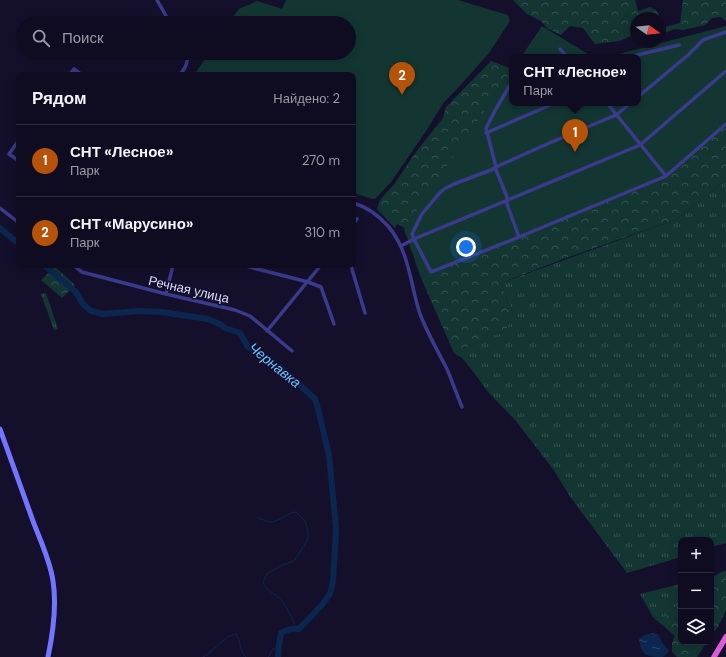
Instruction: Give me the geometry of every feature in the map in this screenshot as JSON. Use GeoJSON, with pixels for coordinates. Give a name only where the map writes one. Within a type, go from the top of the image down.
{"type":"FeatureCollection","features":[{"type":"Feature","properties":{"kind":"highway"},"geometry":{"type":"LineString","coordinates":[[714,657],[726,637]]}},
{"type":"Feature","properties":{"kind":"main road"},"geometry":{"type":"LineString","coordinates":[[0,429],[52,574],[54,614],[48,657]]}},
{"type":"Feature","properties":{"kind":"street"},"geometry":{"type":"LineString","coordinates":[[157,0],[166,16]]}},
{"type":"Feature","properties":{"kind":"street"},"geometry":{"type":"LineString","coordinates":[[641,94],[688,55],[703,40],[726,32]]}},
{"type":"Feature","properties":{"kind":"street"},"geometry":{"type":"LineString","coordinates":[[641,54],[679,45]]}},
{"type":"Feature","properties":{"kind":"street"},"geometry":{"type":"LineString","coordinates":[[560,48],[564,54]]}},
{"type":"Feature","properties":{"kind":"street"},"geometry":{"type":"LineString","coordinates":[[182,72],[188,60]]}},
{"type":"Feature","properties":{"kind":"street"},"geometry":{"type":"LineString","coordinates":[[401,246],[414,239],[640,145],[726,71]]}},
{"type":"Feature","properties":{"kind":"street"},"geometry":{"type":"LineString","coordinates":[[509,87],[486,128],[486,133],[496,170],[519,237]]}},
{"type":"Feature","properties":{"kind":"street"},"geometry":{"type":"LineString","coordinates":[[486,133],[547,106]]}},
{"type":"Feature","properties":{"kind":"street"},"geometry":{"type":"LineString","coordinates":[[609,106],[666,176]]}},
{"type":"Feature","properties":{"kind":"street"},"geometry":{"type":"LineString","coordinates":[[627,106],[616,115],[444,189],[422,214],[412,234],[431,272],[666,176],[726,124]]}},
{"type":"Feature","properties":{"kind":"street"},"geometry":{"type":"LineString","coordinates":[[16,144],[9,154],[16,159]]}},
{"type":"Feature","properties":{"kind":"street"},"geometry":{"type":"LineString","coordinates":[[356,204],[372,211],[382,219],[401,246],[407,263],[420,314],[447,369],[462,407]]}},
{"type":"Feature","properties":{"kind":"street"},"geometry":{"type":"LineString","coordinates":[[0,208],[16,221]]}},
{"type":"Feature","properties":{"kind":"street","name":"Речная улица"},"geometry":{"type":"LineString","coordinates":[[77,268],[82,272],[235,310],[250,316],[292,351]]}},
{"type":"Feature","properties":{"kind":"street"},"geometry":{"type":"LineString","coordinates":[[166,294],[173,268]]}},
{"type":"Feature","properties":{"kind":"street"},"geometry":{"type":"LineString","coordinates":[[254,268],[308,282],[321,287],[334,324]]}},
{"type":"Feature","properties":{"kind":"street"},"geometry":{"type":"LineString","coordinates":[[267,331],[319,268]]}},
{"type":"Feature","properties":{"kind":"street"},"geometry":{"type":"LineString","coordinates":[[352,268],[365,313]]}},
{"type":"Feature","properties":{"kind":"green space"},"geometry":{"type":"Polygon","coordinates":[[[286,0],[458,0],[508,15],[510,21],[489,53],[444,102],[391,182],[376,198],[373,199],[356,194],[356,72],[196,72],[204,60],[356,60],[356,16],[234,16],[239,9],[257,1],[282,9],[286,0]]]}},
{"type":"Feature","properties":{"kind":"green space"},"geometry":{"type":"Polygon","coordinates":[[[513,0],[635,0],[638,11],[650,7],[657,12],[630,12],[630,36],[619,41],[595,44],[583,28],[570,26],[561,35],[547,28],[541,21],[527,14],[513,0]]]}},
{"type":"Feature","properties":{"kind":"green space"},"geometry":{"type":"Polygon","coordinates":[[[683,0],[726,0],[726,21],[721,17],[712,18],[705,25],[683,30],[675,29],[666,33],[666,27],[680,23],[683,0]]]}},
{"type":"Feature","properties":{"kind":"green space"},"geometry":{"type":"Polygon","coordinates":[[[542,26],[588,54],[523,54],[542,26]]]}},
{"type":"Feature","properties":{"kind":"green space"},"geometry":{"type":"Polygon","coordinates":[[[726,26],[726,125],[663,178],[421,278],[404,229],[509,74],[509,106],[641,106],[641,54],[619,54],[642,48],[666,48],[666,42],[726,26]]]}},
{"type":"Feature","properties":{"kind":"green space"},"geometry":{"type":"Polygon","coordinates":[[[491,61],[509,68],[509,87],[407,229],[397,224],[395,228],[377,209],[380,200],[395,183],[416,152],[443,118],[446,107],[491,61]]]}},
{"type":"Feature","properties":{"kind":"green space"},"geometry":{"type":"Polygon","coordinates":[[[726,125],[726,179],[677,219],[566,258],[501,283],[513,314],[506,330],[454,353],[421,278],[663,178],[726,125]]]}},
{"type":"Feature","properties":{"kind":"green space"},"geometry":{"type":"Polygon","coordinates":[[[726,179],[726,543],[714,546],[714,537],[678,537],[678,558],[627,573],[571,498],[553,469],[516,421],[488,392],[462,358],[454,353],[506,330],[513,314],[501,283],[677,219],[726,179]]]}},
{"type":"Feature","properties":{"kind":"green space"},"geometry":{"type":"Polygon","coordinates":[[[54,268],[56,268],[75,285],[62,298],[41,280],[54,268]]]}},
{"type":"Feature","properties":{"kind":"green space"},"geometry":{"type":"Polygon","coordinates":[[[46,293],[58,329],[54,330],[41,294],[46,293]]]}},
{"type":"Feature","properties":{"kind":"green space"},"geometry":{"type":"Polygon","coordinates":[[[726,571],[726,610],[714,632],[714,576],[726,571]]]}},
{"type":"Feature","properties":{"kind":"green space"},"geometry":{"type":"Polygon","coordinates":[[[678,585],[678,606],[663,618],[659,619],[653,617],[640,594],[678,585]]]}},
{"type":"Feature","properties":{"kind":"green space"},"geometry":{"type":"Polygon","coordinates":[[[678,606],[678,645],[705,645],[697,657],[677,657],[672,652],[672,643],[675,636],[653,617],[659,619],[663,618],[678,606]]]}},
{"type":"Feature","properties":{"kind":"water"},"geometry":{"type":"Polygon","coordinates":[[[652,633],[658,635],[669,651],[663,657],[649,656],[641,649],[639,639],[652,633]]]}},
{"type":"Feature","properties":{"kind":"waterway","name":"Чернавка"},"geometry":{"type":"LineString","coordinates":[[0,228],[16,241]]}},
{"type":"Feature","properties":{"kind":"waterway","name":"Чернавка"},"geometry":{"type":"LineString","coordinates":[[48,268],[76,292],[83,304],[91,311],[103,314],[139,311],[163,312],[208,319],[225,328],[240,333],[248,347],[280,367],[315,399],[329,455],[336,528],[333,582],[330,594],[321,606],[299,629],[290,629],[281,633],[278,657]]}},
{"type":"Feature","properties":{"kind":"waterway"},"geometry":{"type":"LineString","coordinates":[[257,517],[268,522],[272,522],[296,512],[305,521],[308,531],[308,539],[294,561],[282,565],[267,574],[263,582],[268,590],[282,601],[291,616],[296,629]]}},
{"type":"Feature","properties":{"kind":"waterway"},"geometry":{"type":"LineString","coordinates":[[203,657],[229,636],[236,634],[242,652],[246,657]]}},
{"type":"Feature","properties":{"kind":"waterway"},"geometry":{"type":"LineString","coordinates":[[268,657],[271,651],[279,646]]}},
{"type":"Feature","properties":{"kind":"place","name":"СНТ «Марусино»"},"geometry":{"type":"Point","coordinates":[402,95]}},
{"type":"Feature","properties":{"kind":"place","name":"СНТ «Лесное»"},"geometry":{"type":"Point","coordinates":[575,152]}}]}
